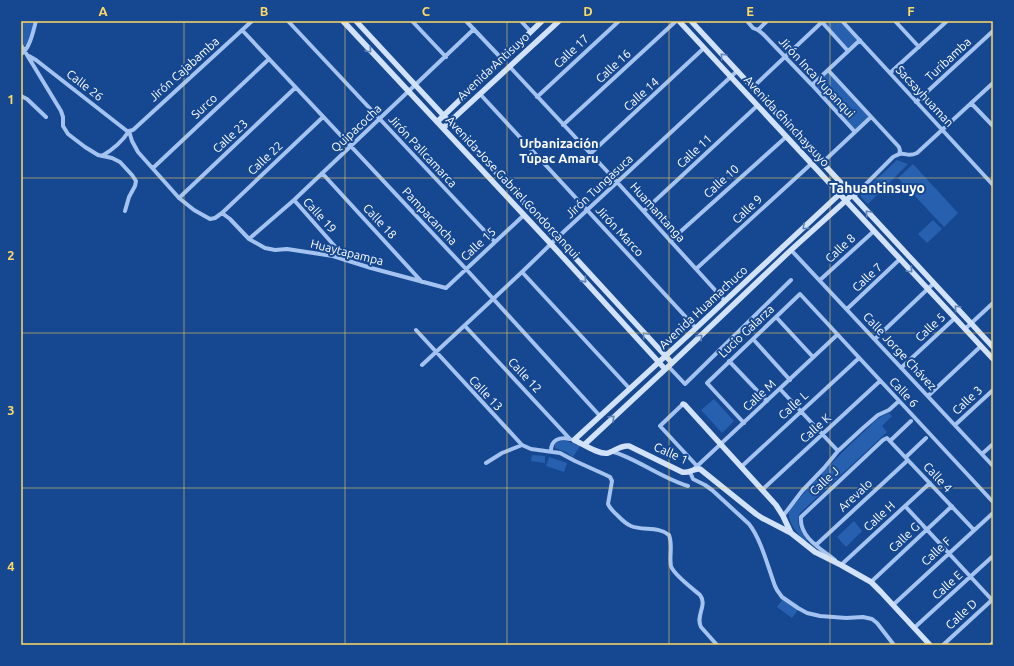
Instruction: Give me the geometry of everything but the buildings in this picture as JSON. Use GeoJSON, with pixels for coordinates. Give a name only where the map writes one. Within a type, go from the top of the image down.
{"type":"FeatureCollection","features":[{"type":"Feature","properties":{"kind":"street"},"geometry":{"type":"LineString","coordinates":[[25,54],[36,21]]}},
{"type":"Feature","properties":{"kind":"street","name":"Jirón Cajabamba"},"geometry":{"type":"LineString","coordinates":[[101,156],[109,152],[117,145],[129,131],[133,130],[252,21]]}},
{"type":"Feature","properties":{"kind":"street","name":"Jirón Pallcamarca"},"geometry":{"type":"LineString","coordinates":[[288,21],[495,242]]}},
{"type":"Feature","properties":{"kind":"street","name":"Avenida Jose Gabriel Condorcanqui"},"geometry":{"type":"LineString","coordinates":[[343,21],[660,362],[668,366]]}},
{"type":"Feature","properties":{"kind":"street","name":"Avenida Jose Gabriel Condorcanqui"},"geometry":{"type":"LineString","coordinates":[[356,21],[450,121],[666,357],[668,366]]}},
{"type":"Feature","properties":{"kind":"street"},"geometry":{"type":"LineString","coordinates":[[412,21],[446,57]]}},
{"type":"Feature","properties":{"kind":"street"},"geometry":{"type":"LineString","coordinates":[[466,21],[502,59]]}},
{"type":"Feature","properties":{"kind":"street"},"geometry":{"type":"LineString","coordinates":[[521,21],[531,32]]}},
{"type":"Feature","properties":{"kind":"street","name":"Avenida Antisuyo"},"geometry":{"type":"LineString","coordinates":[[437,122],[542,21]]}},
{"type":"Feature","properties":{"kind":"street","name":"Avenida Antisuyo"},"geometry":{"type":"LineString","coordinates":[[443,128],[559,21]]}},
{"type":"Feature","properties":{"kind":"street","name":"Calle 17"},"geometry":{"type":"LineString","coordinates":[[537,96],[619,21]]}},
{"type":"Feature","properties":{"kind":"street","name":"Calle 16"},"geometry":{"type":"LineString","coordinates":[[563,125],[676,21]]}},
{"type":"Feature","properties":{"kind":"street","name":"Avenida Chinchaysuyo"},"geometry":{"type":"LineString","coordinates":[[679,21],[993,359]]}},
{"type":"Feature","properties":{"kind":"street","name":"Avenida Chinchaysuyo"},"geometry":{"type":"LineString","coordinates":[[691,21],[993,347]]}},
{"type":"Feature","properties":{"kind":"street","name":"Jirón Inca Yupanqui"},"geometry":{"type":"LineString","coordinates":[[747,21],[753,28],[763,34],[812,85],[854,132]]}},
{"type":"Feature","properties":{"kind":"street"},"geometry":{"type":"LineString","coordinates":[[758,30],[767,21]]}},
{"type":"Feature","properties":{"kind":"street","name":"Sacsayhuaman"},"geometry":{"type":"LineString","coordinates":[[842,21],[993,185]]}},
{"type":"Feature","properties":{"kind":"street"},"geometry":{"type":"LineString","coordinates":[[895,21],[919,47]]}},
{"type":"Feature","properties":{"kind":"street"},"geometry":{"type":"LineString","coordinates":[[890,73],[947,21]]}},
{"type":"Feature","properties":{"kind":"street"},"geometry":{"type":"LineString","coordinates":[[752,88],[822,22],[848,51]]}},
{"type":"Feature","properties":{"kind":"street","name":"Pampacancha"},"geometry":{"type":"LineString","coordinates":[[242,30],[466,269],[600,416]]}},
{"type":"Feature","properties":{"kind":"street","name":"Quipacocha"},"geometry":{"type":"LineString","coordinates":[[249,239],[294,200],[474,30]]}},
{"type":"Feature","properties":{"kind":"street","name":"Turibamba"},"geometry":{"type":"LineString","coordinates":[[916,102],[993,31]]}},
{"type":"Feature","properties":{"kind":"street"},"geometry":{"type":"LineString","coordinates":[[812,85],[860,40]]}},
{"type":"Feature","properties":{"kind":"street"},"geometry":{"type":"LineString","coordinates":[[21,45],[25,54],[61,111],[63,126],[68,134],[85,147],[101,156],[112,158],[120,162],[136,181],[125,211]]}},
{"type":"Feature","properties":{"kind":"street","name":"Calle 14"},"geometry":{"type":"LineString","coordinates":[[590,154],[704,48]]}},
{"type":"Feature","properties":{"kind":"street","name":"Calle 26"},"geometry":{"type":"LineString","coordinates":[[25,54],[36,60],[127,131],[129,131]]}},
{"type":"Feature","properties":{"kind":"street","name":"Surco"},"geometry":{"type":"LineString","coordinates":[[153,168],[269,59]]}},
{"type":"Feature","properties":{"kind":"street","name":"Huamantanga"},"geometry":{"type":"LineString","coordinates":[[509,66],[725,301]]}},
{"type":"Feature","properties":{"kind":"street","name":"Jirón Inca Yupanqui"},"geometry":{"type":"LineString","coordinates":[[828,70],[899,147],[899,154]]}},
{"type":"Feature","properties":{"kind":"street","name":"Jirón Tungasuca"},"geometry":{"type":"LineString","coordinates":[[422,365],[737,71]]}},
{"type":"Feature","properties":{"kind":"street"},"geometry":{"type":"LineString","coordinates":[[852,196],[893,157],[899,154],[909,156],[917,153],[993,83]]}},
{"type":"Feature","properties":{"kind":"street","name":"Calle 23"},"geometry":{"type":"LineString","coordinates":[[179,198],[295,88]]}},
{"type":"Feature","properties":{"kind":"street","name":"Jirón Marco"},"geometry":{"type":"LineString","coordinates":[[480,94],[696,328]]}},
{"type":"Feature","properties":{"kind":"street"},"geometry":{"type":"LineString","coordinates":[[21,96],[27,99],[46,117]]}},
{"type":"Feature","properties":{"kind":"street"},"geometry":{"type":"LineString","coordinates":[[971,103],[993,126]]}},
{"type":"Feature","properties":{"kind":"street","name":"Calle 11"},"geometry":{"type":"LineString","coordinates":[[644,212],[757,106]]}},
{"type":"Feature","properties":{"kind":"street","name":"Calle 22"},"geometry":{"type":"LineString","coordinates":[[222,213],[323,117]]}},
{"type":"Feature","properties":{"kind":"street"},"geometry":{"type":"LineString","coordinates":[[822,162],[871,117]]}},
{"type":"Feature","properties":{"kind":"street"},"geometry":{"type":"LineString","coordinates":[[129,131],[138,152],[179,198],[194,210],[210,219],[215,218],[222,213]]}},
{"type":"Feature","properties":{"kind":"street","name":"Calle 10"},"geometry":{"type":"LineString","coordinates":[[670,240],[786,137]]}},
{"type":"Feature","properties":{"kind":"street","name":"Calle 9"},"geometry":{"type":"LineString","coordinates":[[696,269],[811,164]]}},
{"type":"Feature","properties":{"kind":"street","name":"Calle 18"},"geometry":{"type":"LineString","coordinates":[[322,173],[422,282]]}},
{"type":"Feature","properties":{"kind":"street","name":"Avenida Huamachuco"},"geometry":{"type":"LineString","coordinates":[[572,440],[666,357],[846,188]]}},
{"type":"Feature","properties":{"kind":"street","name":"Avenida Huamachuco"},"geometry":{"type":"LineString","coordinates":[[584,445],[791,250],[845,200],[852,196]]}},
{"type":"Feature","properties":{"kind":"street","name":"Calle 19"},"geometry":{"type":"LineString","coordinates":[[294,200],[340,251],[347,261]]}},
{"type":"Feature","properties":{"kind":"street","name":"Huaytapampa"},"geometry":{"type":"LineString","coordinates":[[222,213],[230,219],[249,239],[265,248],[275,250],[300,250],[333,256],[446,288]]}},
{"type":"Feature","properties":{"kind":"street","name":"Calle 15"},"geometry":{"type":"LineString","coordinates":[[446,288],[524,215]]}},
{"type":"Feature","properties":{"kind":"street","name":"Calle 8"},"geometry":{"type":"LineString","coordinates":[[820,280],[874,231]]}},
{"type":"Feature","properties":{"kind":"street","name":"Calle Jorge Chávez"},"geometry":{"type":"LineString","coordinates":[[791,250],[993,466]]}},
{"type":"Feature","properties":{"kind":"street","name":"Calle 7"},"geometry":{"type":"LineString","coordinates":[[847,309],[900,259]]}},
{"type":"Feature","properties":{"kind":"street"},"geometry":{"type":"LineString","coordinates":[[522,272],[630,390]]}},
{"type":"Feature","properties":{"kind":"street"},"geometry":{"type":"LineString","coordinates":[[668,366],[684,384],[790,280]]}},
{"type":"Feature","properties":{"kind":"street"},"geometry":{"type":"LineString","coordinates":[[874,339],[934,283]]}},
{"type":"Feature","properties":{"kind":"street","name":"Lucio Galarza"},"geometry":{"type":"LineString","coordinates":[[744,423],[707,383],[800,294]]}},
{"type":"Feature","properties":{"kind":"street","name":"Calle 6"},"geometry":{"type":"LineString","coordinates":[[800,294],[993,502]]}},
{"type":"Feature","properties":{"kind":"street"},"geometry":{"type":"LineString","coordinates":[[965,329],[993,303]]}},
{"type":"Feature","properties":{"kind":"street"},"geometry":{"type":"LineString","coordinates":[[776,317],[813,357]]}},
{"type":"Feature","properties":{"kind":"street","name":"Calle 5"},"geometry":{"type":"LineString","coordinates":[[901,368],[955,318]]}},
{"type":"Feature","properties":{"kind":"street","name":"Calle 12"},"geometry":{"type":"LineString","coordinates":[[465,326],[572,440]]}},
{"type":"Feature","properties":{"kind":"street","name":"Calle 13"},"geometry":{"type":"LineString","coordinates":[[416,330],[522,445]]}},
{"type":"Feature","properties":{"kind":"street","name":"Calle M"},"geometry":{"type":"LineString","coordinates":[[694,469],[837,335]]}},
{"type":"Feature","properties":{"kind":"street"},"geometry":{"type":"LineString","coordinates":[[753,339],[790,380]]}},
{"type":"Feature","properties":{"kind":"street"},"geometry":{"type":"LineString","coordinates":[[928,396],[981,346]]}},
{"type":"Feature","properties":{"kind":"street","name":"Calle L"},"geometry":{"type":"LineString","coordinates":[[741,467],[859,358]]}},
{"type":"Feature","properties":{"kind":"street"},"geometry":{"type":"LineString","coordinates":[[729,361],[767,401]]}},
{"type":"Feature","properties":{"kind":"street","name":"Calle K"},"geometry":{"type":"LineString","coordinates":[[762,490],[880,381]]}},
{"type":"Feature","properties":{"kind":"street"},"geometry":{"type":"LineString","coordinates":[[780,389],[838,451]]}},
{"type":"Feature","properties":{"kind":"street","name":"Calle 3"},"geometry":{"type":"LineString","coordinates":[[955,425],[993,390]]}},
{"type":"Feature","properties":{"kind":"street"},"geometry":{"type":"LineString","coordinates":[[783,516],[802,491],[838,451],[868,423],[889,410],[899,401]]}},
{"type":"Feature","properties":{"kind":"street"},"geometry":{"type":"LineString","coordinates":[[683,404],[660,426],[694,469],[693,479],[712,490],[749,524],[756,534],[777,590],[782,597],[798,608],[813,614],[846,618],[868,618],[877,623],[894,645]]}},
{"type":"Feature","properties":{"kind":"street","name":"Calle 1"},"geometry":{"type":"LineString","coordinates":[[683,404],[776,504],[791,533]]}},
{"type":"Feature","properties":{"kind":"street"},"geometry":{"type":"LineString","coordinates":[[889,439],[911,421]]}},
{"type":"Feature","properties":{"kind":"street"},"geometry":{"type":"LineString","coordinates":[[551,451],[552,444],[556,440],[562,438],[572,440]]}},
{"type":"Feature","properties":{"kind":"street","name":"Calle J"},"geometry":{"type":"LineString","coordinates":[[816,545],[803,531],[800,522],[802,515],[885,438],[889,439]]}},
{"type":"Feature","properties":{"kind":"street","name":"Arevalo"},"geometry":{"type":"LineString","coordinates":[[816,545],[907,459],[926,438]]}},
{"type":"Feature","properties":{"kind":"street","name":"Calle 4"},"geometry":{"type":"LineString","coordinates":[[889,439],[974,530]]}},
{"type":"Feature","properties":{"kind":"street","name":"Calle 1"},"geometry":{"type":"LineString","coordinates":[[572,440],[605,453],[621,446],[629,446],[686,473],[694,469],[700,469],[762,518],[791,533],[815,552],[871,582],[930,645]]}},
{"type":"Feature","properties":{"kind":"street"},"geometry":{"type":"LineString","coordinates":[[982,454],[993,444]]}},
{"type":"Feature","properties":{"kind":"street"},"geometry":{"type":"LineString","coordinates":[[486,463],[502,453],[522,445],[531,449],[564,454],[575,461],[610,477],[612,481],[608,504],[611,509],[626,523],[632,526],[663,532],[669,535],[672,568],[676,574],[702,598],[703,605],[699,620],[700,624],[717,645]]}},
{"type":"Feature","properties":{"kind":"street"},"geometry":{"type":"LineString","coordinates":[[611,451],[627,456],[676,482],[688,486]]}},
{"type":"Feature","properties":{"kind":"street","name":"Calle H"},"geometry":{"type":"LineString","coordinates":[[841,565],[930,483]]}},
{"type":"Feature","properties":{"kind":"street"},"geometry":{"type":"LineString","coordinates":[[905,506],[993,600]]}},
{"type":"Feature","properties":{"kind":"street","name":"Calle G"},"geometry":{"type":"LineString","coordinates":[[871,582],[952,506]]}},
{"type":"Feature","properties":{"kind":"street","name":"Calle F"},"geometry":{"type":"LineString","coordinates":[[893,605],[993,512]]}},
{"type":"Feature","properties":{"kind":"street"},"geometry":{"type":"LineString","coordinates":[[816,545],[841,565]]}},
{"type":"Feature","properties":{"kind":"street","name":"Calle E"},"geometry":{"type":"LineString","coordinates":[[914,628],[993,556]]}},
{"type":"Feature","properties":{"kind":"street","name":"Calle D"},"geometry":{"type":"LineString","coordinates":[[943,645],[993,600]]}},
{"type":"Feature","properties":{"kind":"shaded area"},"geometry":{"type":"Polygon","coordinates":[[[21,21],[34,21],[27,45],[24,46],[21,43],[21,21]]]}},
{"type":"Feature","properties":{"kind":"shaded area"},"geometry":{"type":"Polygon","coordinates":[[[839,21],[857,40],[848,48],[824,22],[839,21]]]}},
{"type":"Feature","properties":{"kind":"shaded area"},"geometry":{"type":"Polygon","coordinates":[[[828,72],[869,116],[854,130],[814,85],[828,72]]]}},
{"type":"Feature","properties":{"kind":"shaded area"},"geometry":{"type":"Polygon","coordinates":[[[897,160],[908,164],[868,204],[861,197],[861,194],[897,160]]]}},
{"type":"Feature","properties":{"kind":"shaded area"},"geometry":{"type":"Polygon","coordinates":[[[913,164],[958,213],[944,227],[898,178],[913,164]]]}},
{"type":"Feature","properties":{"kind":"shaded area"},"geometry":{"type":"Polygon","coordinates":[[[933,220],[942,229],[927,243],[918,234],[933,220]]]}},
{"type":"Feature","properties":{"kind":"shaded area"},"geometry":{"type":"Polygon","coordinates":[[[714,399],[734,421],[722,433],[701,410],[714,399]]]}},
{"type":"Feature","properties":{"kind":"shaded area"},"geometry":{"type":"Polygon","coordinates":[[[889,413],[892,416],[882,426],[887,432],[800,513],[798,524],[807,540],[805,542],[794,528],[790,520],[789,512],[791,508],[847,448],[876,420],[889,413]]]}},
{"type":"Feature","properties":{"kind":"shaded area"},"geometry":{"type":"Polygon","coordinates":[[[560,441],[567,441],[580,446],[573,457],[566,452],[555,448],[555,444],[560,441]]]}},
{"type":"Feature","properties":{"kind":"shaded area"},"geometry":{"type":"Polygon","coordinates":[[[532,455],[545,456],[545,463],[531,461],[532,455]]]}},
{"type":"Feature","properties":{"kind":"shaded area"},"geometry":{"type":"Polygon","coordinates":[[[549,457],[567,463],[564,472],[546,466],[549,457]]]}},
{"type":"Feature","properties":{"kind":"shaded area"},"geometry":{"type":"Polygon","coordinates":[[[854,521],[862,531],[846,547],[837,537],[854,521]]]}},
{"type":"Feature","properties":{"kind":"shaded area"},"geometry":{"type":"Polygon","coordinates":[[[783,599],[798,610],[792,618],[777,607],[783,599]]]}},
{"type":"Feature","properties":{"kind":"district","name":"Urbanización Túpac Amaru"},"geometry":{"type":"Point","coordinates":[559,150]}},
{"type":"Feature","properties":{"kind":"district","name":"Tahuantinsuyo"},"geometry":{"type":"Point","coordinates":[877,188]}}]}
